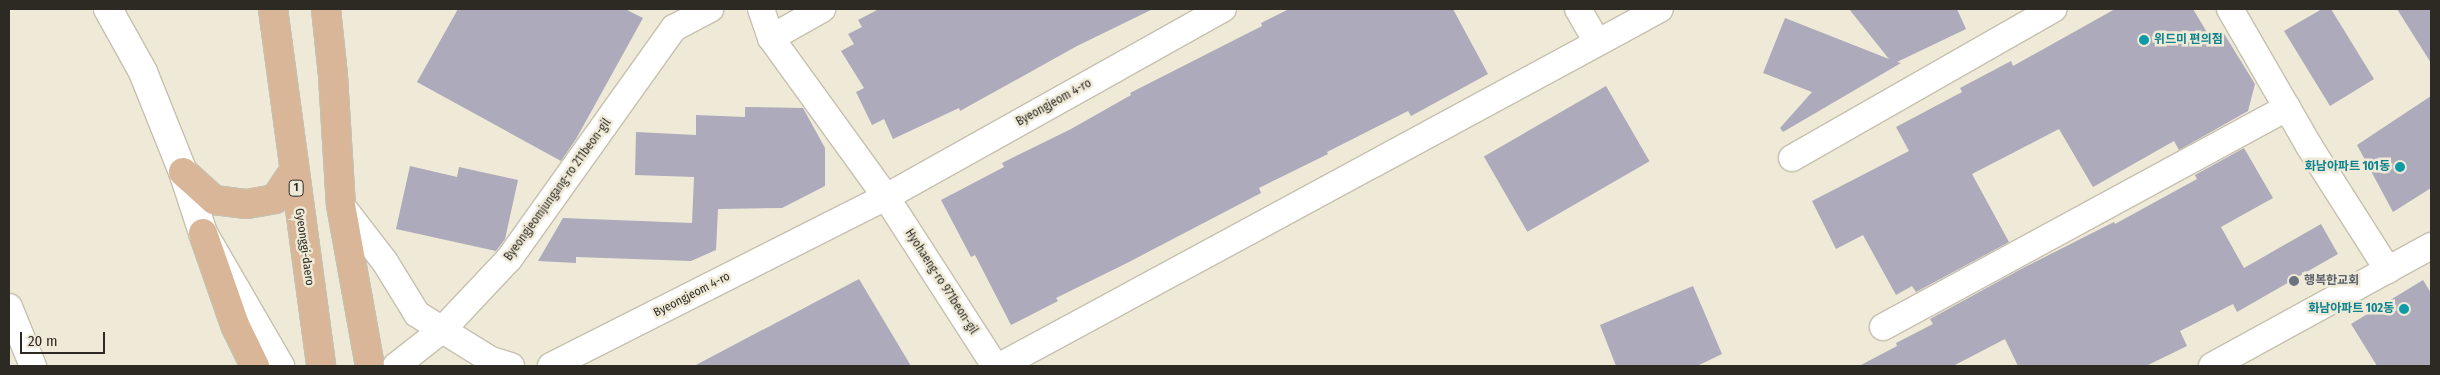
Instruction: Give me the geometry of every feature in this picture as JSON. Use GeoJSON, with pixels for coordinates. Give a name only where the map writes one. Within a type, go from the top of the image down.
{"type":"FeatureCollection","features":[{"type":"Feature","properties":{"kind":"main road","name":"Gyeonggi-daero"},"geometry":{"type":"LineString","coordinates":[[273,9],[321,366]]}},
{"type":"Feature","properties":{"kind":"main road"},"geometry":{"type":"LineString","coordinates":[[326,9],[333,76],[341,205],[370,362]]}},
{"type":"Feature","properties":{"kind":"main road"},"geometry":{"type":"LineString","coordinates":[[182,172],[214,200],[247,204],[275,200],[294,172]]}},
{"type":"Feature","properties":{"kind":"main road"},"geometry":{"type":"LineString","coordinates":[[203,233],[235,324],[256,366]]}},
{"type":"Feature","properties":{"kind":"street"},"geometry":{"type":"LineString","coordinates":[[108,9],[143,72],[182,172],[203,233],[280,366]]}},
{"type":"Feature","properties":{"kind":"street","name":"Byeongjeomjungang-ro 211beon-gil"},"geometry":{"type":"LineString","coordinates":[[396,366],[443,329],[509,259],[674,28],[710,9]]}},
{"type":"Feature","properties":{"kind":"street"},"geometry":{"type":"LineString","coordinates":[[761,9],[771,38],[886,197]]}},
{"type":"Feature","properties":{"kind":"street"},"geometry":{"type":"LineString","coordinates":[[771,38],[822,9]]}},
{"type":"Feature","properties":{"kind":"street","name":"Byeongjeom 4-ro"},"geometry":{"type":"LineString","coordinates":[[551,366],[886,197],[1223,9]]}},
{"type":"Feature","properties":{"kind":"street"},"geometry":{"type":"LineString","coordinates":[[1578,9],[1597,42]]}},
{"type":"Feature","properties":{"kind":"street"},"geometry":{"type":"LineString","coordinates":[[1000,366],[1660,9]]}},
{"type":"Feature","properties":{"kind":"street"},"geometry":{"type":"LineString","coordinates":[[1792,158],[2054,9]]}},
{"type":"Feature","properties":{"kind":"street"},"geometry":{"type":"LineString","coordinates":[[2230,9],[2287,108],[2388,270]]}},
{"type":"Feature","properties":{"kind":"street"},"geometry":{"type":"LineString","coordinates":[[1883,327],[2287,108]]}},
{"type":"Feature","properties":{"kind":"street","name":"Hyohaeng-ro 971beon-gil"},"geometry":{"type":"LineString","coordinates":[[886,197],[995,366]]}},
{"type":"Feature","properties":{"kind":"street"},"geometry":{"type":"LineString","coordinates":[[341,205],[385,262],[417,314],[491,360],[511,366]]}},
{"type":"Feature","properties":{"kind":"street"},"geometry":{"type":"LineString","coordinates":[[2212,366],[2431,246]]}},
{"type":"Feature","properties":{"kind":"street"},"geometry":{"type":"LineString","coordinates":[[9,306],[32,366]]}},
{"type":"Feature","properties":{"kind":"building"},"geometry":{"type":"Polygon","coordinates":[[[458,9],[625,9],[643,18],[576,139],[561,161],[417,82],[458,9]]]}},
{"type":"Feature","properties":{"kind":"building"},"geometry":{"type":"Polygon","coordinates":[[[879,9],[1153,9],[1077,46],[960,111],[959,108],[893,139],[884,119],[872,125],[856,92],[864,88],[841,51],[854,44],[848,34],[862,27],[858,20],[879,9]]]}},
{"type":"Feature","properties":{"kind":"building"},"geometry":{"type":"Polygon","coordinates":[[[1289,9],[1453,9],[1488,74],[1411,116],[1408,111],[1327,152],[1328,154],[1259,188],[1261,193],[1056,298],[1058,301],[1011,325],[975,255],[971,257],[941,200],[1004,167],[1002,163],[1071,129],[1131,95],[1130,93],[1262,26],[1261,23],[1289,9]]]}},
{"type":"Feature","properties":{"kind":"building"},"geometry":{"type":"Polygon","coordinates":[[[1849,9],[1957,9],[1966,29],[1897,62],[1901,63],[1783,132],[1780,128],[1812,92],[1763,73],[1785,18],[1889,59],[1849,9]]]}},
{"type":"Feature","properties":{"kind":"building"},"geometry":{"type":"Polygon","coordinates":[[[2115,9],[2193,9],[2211,39],[2223,32],[2255,84],[2248,111],[2179,150],[2174,141],[2093,187],[2059,129],[1972,174],[2009,242],[1916,292],[1912,286],[1896,295],[1863,235],[1836,249],[1812,201],[1909,151],[1896,127],[1962,92],[1960,88],[2011,61],[2013,66],[2115,9]]]}},
{"type":"Feature","properties":{"kind":"building"},"geometry":{"type":"Polygon","coordinates":[[[2322,9],[2331,9],[2374,79],[2330,106],[2284,31],[2322,9]]]}},
{"type":"Feature","properties":{"kind":"building"},"geometry":{"type":"Polygon","coordinates":[[[2397,9],[2431,9],[2431,63],[2397,9]]]}},
{"type":"Feature","properties":{"kind":"building"},"geometry":{"type":"Polygon","coordinates":[[[1606,86],[1650,161],[1527,232],[1484,156],[1606,86]]]}},
{"type":"Feature","properties":{"kind":"building","name":"화남아파트 101동"},"geometry":{"type":"Polygon","coordinates":[[[2431,96],[2431,188],[2393,212],[2357,145],[2431,96]]]}},
{"type":"Feature","properties":{"kind":"building"},"geometry":{"type":"Polygon","coordinates":[[[745,107],[803,108],[825,148],[825,186],[782,208],[718,209],[716,250],[691,261],[576,257],[576,263],[538,261],[563,218],[692,223],[694,177],[635,175],[636,132],[696,135],[696,115],[745,117],[745,107]]]}},
{"type":"Feature","properties":{"kind":"building"},"geometry":{"type":"Polygon","coordinates":[[[2244,148],[2273,198],[2221,227],[2244,268],[2321,224],[2338,254],[2237,312],[2233,304],[2180,331],[2187,346],[2146,366],[2018,366],[2005,339],[1953,366],[1859,366],[1897,346],[1896,343],[1933,324],[1930,319],[2023,268],[2114,222],[2115,224],[2197,179],[2195,175],[2244,148]]]}},
{"type":"Feature","properties":{"kind":"building"},"geometry":{"type":"Polygon","coordinates":[[[410,166],[457,177],[459,167],[518,180],[505,239],[496,251],[396,229],[410,166]]]}},
{"type":"Feature","properties":{"kind":"building"},"geometry":{"type":"Polygon","coordinates":[[[859,279],[911,366],[694,366],[859,279]]]}},
{"type":"Feature","properties":{"kind":"building","name":"화남아파트 102동"},"geometry":{"type":"Polygon","coordinates":[[[2423,280],[2431,293],[2431,366],[2377,366],[2351,324],[2423,280]]]}},
{"type":"Feature","properties":{"kind":"building"},"geometry":{"type":"Polygon","coordinates":[[[1693,286],[1722,354],[1697,366],[1616,366],[1600,325],[1693,286]]]}},
{"type":"Feature","properties":{"kind":"place","name":"위드미 편의점"},"geometry":{"type":"Point","coordinates":[2144,40]}},
{"type":"Feature","properties":{"kind":"place","name":"화남아파트 101동"},"geometry":{"type":"Point","coordinates":[2400,167]}},
{"type":"Feature","properties":{"kind":"place","name":"행복한교회"},"geometry":{"type":"Point","coordinates":[2294,281]}},
{"type":"Feature","properties":{"kind":"place","name":"화남아파트 102동"},"geometry":{"type":"Point","coordinates":[2404,309]}}]}
